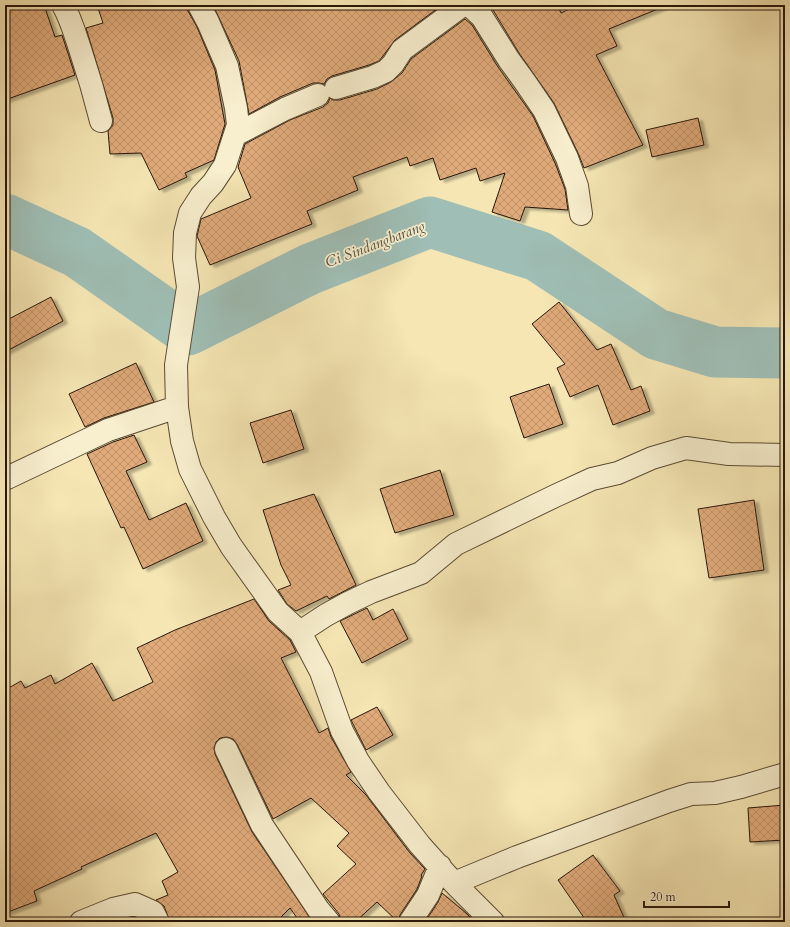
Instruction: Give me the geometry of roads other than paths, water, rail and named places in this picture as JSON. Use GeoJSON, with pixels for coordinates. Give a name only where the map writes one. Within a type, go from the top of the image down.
{"type":"FeatureCollection","features":[{"type":"Feature","properties":{"kind":"street"},"geometry":{"type":"LineString","coordinates":[[63,5],[80,48],[102,121]]}},
{"type":"Feature","properties":{"kind":"street"},"geometry":{"type":"LineString","coordinates":[[199,5],[227,66],[238,125],[225,165],[190,213],[185,232],[184,258],[188,287],[176,365],[177,407],[182,441],[190,469],[214,517],[231,546],[278,612],[300,632],[321,672],[342,731],[358,761],[379,792],[416,840],[454,883],[493,922]]}},
{"type":"Feature","properties":{"kind":"street"},"geometry":{"type":"LineString","coordinates":[[235,135],[285,109],[386,71],[393,64],[402,50],[463,5]]}},
{"type":"Feature","properties":{"kind":"street"},"geometry":{"type":"LineString","coordinates":[[469,5],[482,17],[509,60],[544,110],[567,158],[575,179],[581,214]]}},
{"type":"Feature","properties":{"kind":"street"},"geometry":{"type":"LineString","coordinates":[[5,479],[108,430],[177,407]]}},
{"type":"Feature","properties":{"kind":"street"},"geometry":{"type":"LineString","coordinates":[[300,632],[326,615],[371,592],[421,573],[456,544],[592,479],[618,472],[652,458],[686,448],[729,454],[785,456]]}},
{"type":"Feature","properties":{"kind":"street"},"geometry":{"type":"LineString","coordinates":[[226,749],[262,825],[318,909],[329,922]]}},
{"type":"Feature","properties":{"kind":"street"},"geometry":{"type":"LineString","coordinates":[[454,883],[517,857],[669,801],[691,794],[715,793],[741,788],[785,774]]}},
{"type":"Feature","properties":{"kind":"street"},"geometry":{"type":"LineString","coordinates":[[410,922],[428,895],[440,866]]}},
{"type":"Feature","properties":{"kind":"street"},"geometry":{"type":"LineString","coordinates":[[81,922],[113,909],[135,904],[152,912],[158,922]]}},
{"type":"Feature","properties":{"kind":"waterway","name":"Ci Sindangbarang"},"geometry":{"type":"LineString","coordinates":[[5,219],[77,252],[188,330],[310,269],[430,222],[538,256],[656,334],[715,352],[785,353]]}}]}
